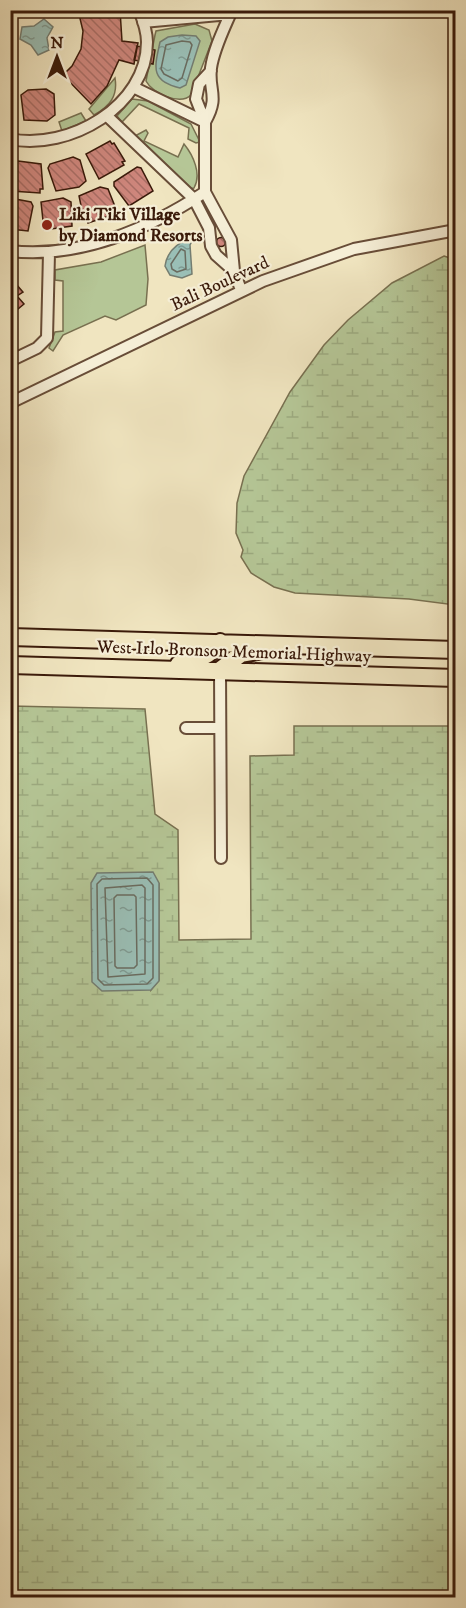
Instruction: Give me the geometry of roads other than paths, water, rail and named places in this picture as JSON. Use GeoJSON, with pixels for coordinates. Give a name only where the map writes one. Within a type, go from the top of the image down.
{"type":"FeatureCollection","features":[{"type":"Feature","properties":{"kind":"highway","name":"West Irlo Bronson Memorial Highway"},"geometry":{"type":"LineString","coordinates":[[10,636],[456,650]]}},
{"type":"Feature","properties":{"kind":"highway"},"geometry":{"type":"LineString","coordinates":[[164,668],[201,658],[214,651],[220,642]]}},
{"type":"Feature","properties":{"kind":"highway"},"geometry":{"type":"LineString","coordinates":[[220,670],[242,654],[287,644]]}},
{"type":"Feature","properties":{"kind":"highway","name":"West Irlo Bronson Memorial Highway"},"geometry":{"type":"LineString","coordinates":[[10,665],[456,678]]}},
{"type":"Feature","properties":{"kind":"street"},"geometry":{"type":"LineString","coordinates":[[10,139],[31,142],[56,140],[87,129],[106,115],[140,77],[146,56],[147,36],[140,10]]}},
{"type":"Feature","properties":{"kind":"street"},"geometry":{"type":"LineString","coordinates":[[143,22],[231,12],[216,48],[210,71],[200,84],[196,99],[205,122],[205,192],[231,240],[234,272],[241,290]]}},
{"type":"Feature","properties":{"kind":"street"},"geometry":{"type":"LineString","coordinates":[[205,122],[212,112],[215,96],[210,71]]}},
{"type":"Feature","properties":{"kind":"street"},"geometry":{"type":"LineString","coordinates":[[133,87],[205,122]]}},
{"type":"Feature","properties":{"kind":"street"},"geometry":{"type":"LineString","coordinates":[[106,115],[194,199],[209,228],[211,246],[216,255],[234,272]]}},
{"type":"Feature","properties":{"kind":"street"},"geometry":{"type":"LineString","coordinates":[[10,251],[49,253],[109,239],[205,192]]}},
{"type":"Feature","properties":{"kind":"street","name":"Bali Boulevard"},"geometry":{"type":"LineString","coordinates":[[10,403],[241,290],[286,272],[354,249],[456,230]]}},
{"type":"Feature","properties":{"kind":"street"},"geometry":{"type":"LineString","coordinates":[[10,361],[37,348],[47,338],[49,253]]}},
{"type":"Feature","properties":{"kind":"street"},"geometry":{"type":"LineString","coordinates":[[220,670],[221,858]]}},
{"type":"Feature","properties":{"kind":"street"},"geometry":{"type":"LineString","coordinates":[[186,729],[219,728]]}},
{"type":"Feature","properties":{"kind":"water"},"geometry":{"type":"Polygon","coordinates":[[[44,19],[53,27],[47,38],[49,50],[38,55],[31,45],[20,39],[22,27],[34,26],[44,19]]]}},
{"type":"Feature","properties":{"kind":"water"},"geometry":{"type":"Polygon","coordinates":[[[196,36],[200,41],[186,85],[180,88],[163,81],[156,71],[156,65],[160,42],[168,37],[196,36]]]}},
{"type":"Feature","properties":{"kind":"water"},"geometry":{"type":"Polygon","coordinates":[[[193,239],[190,245],[192,274],[182,278],[170,275],[165,266],[170,253],[180,243],[193,239]]]}},
{"type":"Feature","properties":{"kind":"water"},"geometry":{"type":"Polygon","coordinates":[[[153,872],[159,883],[159,981],[151,990],[102,991],[92,982],[91,883],[97,873],[153,872]]]}},
{"type":"Feature","properties":{"kind":"place","name":"Liki Tiki Village by Diamond Resorts"},"geometry":{"type":"Point","coordinates":[47,225]}}]}
